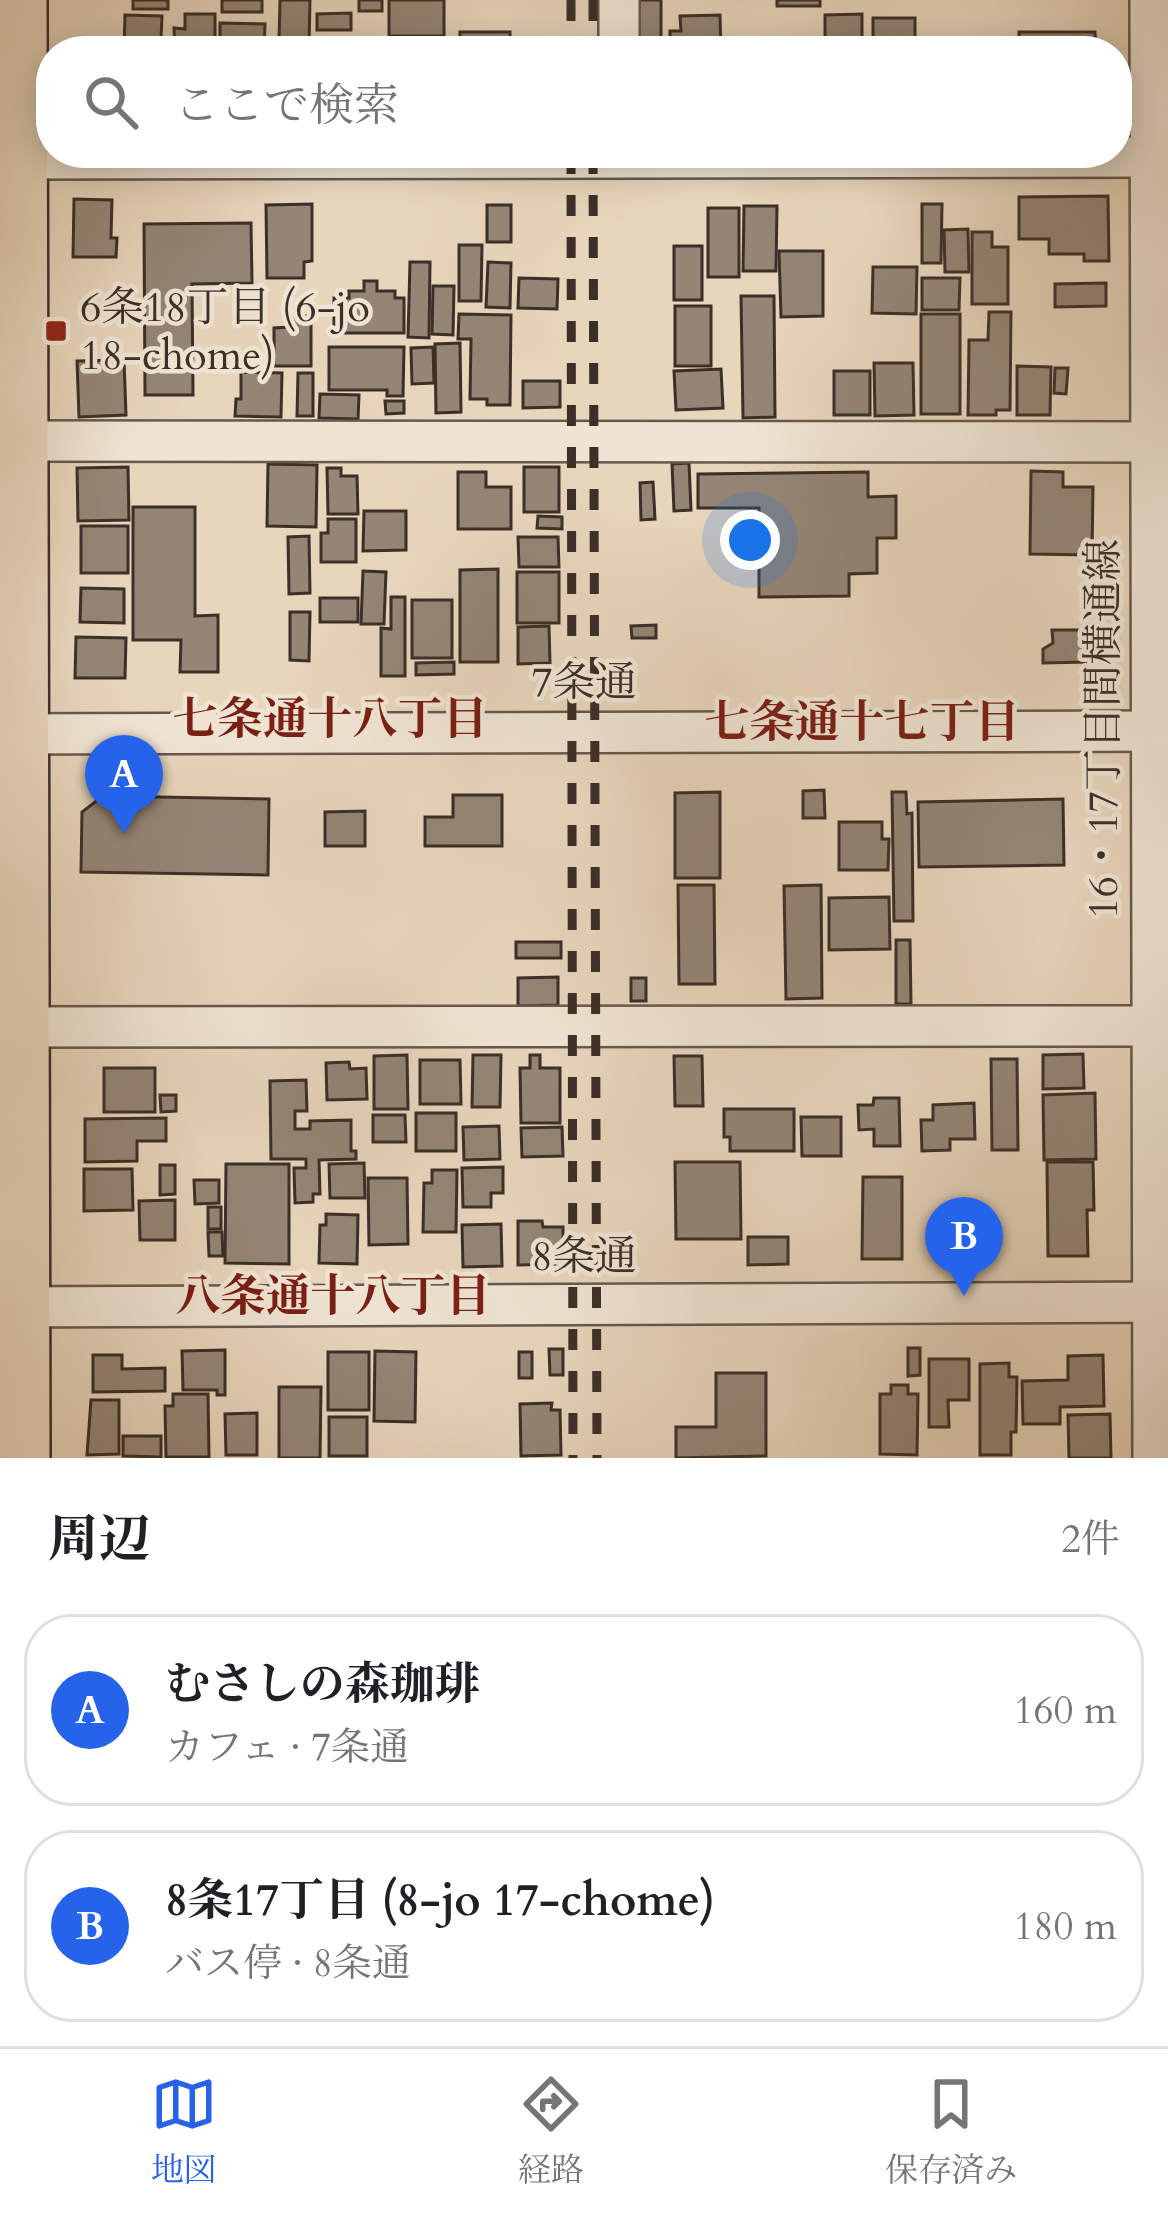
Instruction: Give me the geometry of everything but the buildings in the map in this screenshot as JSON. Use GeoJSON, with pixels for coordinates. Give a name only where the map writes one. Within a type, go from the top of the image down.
{"type":"FeatureCollection","features":[{"type":"Feature","properties":{"kind":"highway"},"geometry":{"type":"LineString","coordinates":[[18,0],[9,441],[10,1027],[11,1307],[21,1458]]}},
{"type":"Feature","properties":{"kind":"street"},"geometry":{"type":"LineString","coordinates":[[619,0],[619,36]]}},
{"type":"Feature","properties":{"kind":"street","name":"16・17丁目間横通線"},"geometry":{"type":"LineString","coordinates":[[1150,0],[1159,157],[1159,731],[1152,1026],[1160,1302],[1153,1458]]}},
{"type":"Feature","properties":{"kind":"street"},"geometry":{"type":"LineString","coordinates":[[12,173],[191,168]]}},
{"type":"Feature","properties":{"kind":"street"},"geometry":{"type":"LineString","coordinates":[[9,441],[1159,442]]}},
{"type":"Feature","properties":{"kind":"street","name":"7条通"},"geometry":{"type":"LineString","coordinates":[[10,734],[1159,731]]}},
{"type":"Feature","properties":{"kind":"street"},"geometry":{"type":"LineString","coordinates":[[10,1027],[1152,1026]]}},
{"type":"Feature","properties":{"kind":"street","name":"8条通"},"geometry":{"type":"LineString","coordinates":[[11,1307],[1160,1302]]}},
{"type":"Feature","properties":{"kind":"railway"},"geometry":{"type":"LineString","coordinates":[[571,0],[571,36]]}},
{"type":"Feature","properties":{"kind":"railway"},"geometry":{"type":"LineString","coordinates":[[593,0],[593,36]]}},
{"type":"Feature","properties":{"kind":"railway"},"geometry":{"type":"LineString","coordinates":[[571,168],[573,1458]]}},
{"type":"Feature","properties":{"kind":"railway"},"geometry":{"type":"LineString","coordinates":[[593,168],[597,1458]]}},
{"type":"Feature","properties":{"kind":"place","name":"6条18丁目 (6-jo 18-chome)"},"geometry":{"type":"Point","coordinates":[56,331]}},
{"type":"Feature","properties":{"kind":"place","name":"むさしの森珈琲"},"geometry":{"type":"Point","coordinates":[124,834]}},
{"type":"Feature","properties":{"kind":"place","name":"8条17丁目 (8-jo 17-chome)"},"geometry":{"type":"Point","coordinates":[964,1296]}},
{"type":"Feature","properties":{"kind":"district","name":"七条通十八丁目"},"geometry":{"type":"Point","coordinates":[330,719]}},
{"type":"Feature","properties":{"kind":"district","name":"七条通十七丁目"},"geometry":{"type":"Point","coordinates":[862,722]}},
{"type":"Feature","properties":{"kind":"district","name":"八条通十八丁目"},"geometry":{"type":"Point","coordinates":[333,1296]}}]}
